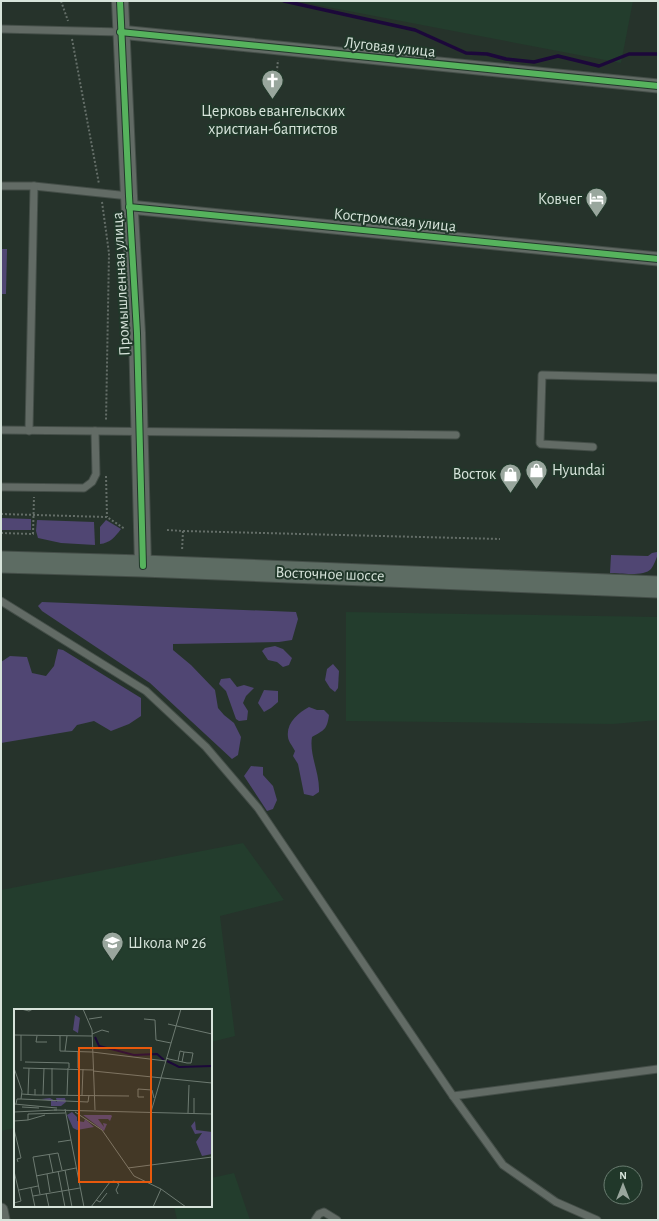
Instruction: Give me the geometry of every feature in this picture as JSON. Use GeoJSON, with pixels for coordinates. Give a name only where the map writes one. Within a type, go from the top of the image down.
{"type":"FeatureCollection","features":[{"type":"Feature","properties":{"kind":"main road","name":"Восточное шоссе"},"geometry":{"type":"LineString","coordinates":[[1,562],[657,584]]}},
{"type":"Feature","properties":{"kind":"street","name":"Промышленная улица"},"geometry":{"type":"LineString","coordinates":[[120,1],[120,32],[137,333],[143,566]]}},
{"type":"Feature","properties":{"kind":"street","name":"Луговая улица"},"geometry":{"type":"LineString","coordinates":[[120,32],[658,86]]}},
{"type":"Feature","properties":{"kind":"street","name":"Костромская улица"},"geometry":{"type":"LineString","coordinates":[[129,201],[658,260]]}},
{"type":"Feature","properties":{"kind":"street"},"geometry":{"type":"LineString","coordinates":[[1,1210],[3,1220]]}},
{"type":"Feature","properties":{"kind":"lane"},"geometry":{"type":"LineString","coordinates":[[1,29],[120,32]]}},
{"type":"Feature","properties":{"kind":"lane"},"geometry":{"type":"LineString","coordinates":[[1,186],[34,186],[101,193],[129,201]]}},
{"type":"Feature","properties":{"kind":"lane"},"geometry":{"type":"LineString","coordinates":[[29,431],[34,186]]}},
{"type":"Feature","properties":{"kind":"lane"},"geometry":{"type":"LineString","coordinates":[[593,446],[540,443],[542,375],[658,378]]}},
{"type":"Feature","properties":{"kind":"lane"},"geometry":{"type":"LineString","coordinates":[[1,430],[456,435]]}},
{"type":"Feature","properties":{"kind":"lane"},"geometry":{"type":"LineString","coordinates":[[1,487],[84,488],[92,482],[96,474],[95,432]]}},
{"type":"Feature","properties":{"kind":"lane"},"geometry":{"type":"LineString","coordinates":[[1,601],[146,691],[206,747],[258,808],[453,1096],[503,1165],[556,1202],[597,1220]]}},
{"type":"Feature","properties":{"kind":"lane"},"geometry":{"type":"LineString","coordinates":[[453,1096],[658,1069]]}},
{"type":"Feature","properties":{"kind":"lane"},"geometry":{"type":"LineString","coordinates":[[315,1220],[319,1214],[324,1212],[337,1220]]}},
{"type":"Feature","properties":{"kind":"path"},"geometry":{"type":"LineString","coordinates":[[61,1],[71,31],[101,193],[109,253],[106,432]]}},
{"type":"Feature","properties":{"kind":"path"},"geometry":{"type":"LineString","coordinates":[[276,80],[279,48]]}},
{"type":"Feature","properties":{"kind":"path"},"geometry":{"type":"LineString","coordinates":[[106,470],[107,517]]}},
{"type":"Feature","properties":{"kind":"path"},"geometry":{"type":"LineString","coordinates":[[1,533],[33,534],[34,487]]}},
{"type":"Feature","properties":{"kind":"path"},"geometry":{"type":"LineString","coordinates":[[1,514],[107,517],[125,529]]}},
{"type":"Feature","properties":{"kind":"path"},"geometry":{"type":"LineString","coordinates":[[167,530],[500,539]]}},
{"type":"Feature","properties":{"kind":"path"},"geometry":{"type":"LineString","coordinates":[[182,552],[183,531]]}},
{"type":"Feature","properties":{"kind":"shaded area"},"geometry":{"type":"Polygon","coordinates":[[[296,1],[633,1],[621,63],[296,1]]]}},
{"type":"Feature","properties":{"kind":"shaded area"},"geometry":{"type":"Polygon","coordinates":[[[1,249],[7,249],[6,294],[1,294],[1,249]]]}},
{"type":"Feature","properties":{"kind":"shaded area"},"geometry":{"type":"Polygon","coordinates":[[[1,518],[31,519],[31,530],[1,530],[1,518]]]}},
{"type":"Feature","properties":{"kind":"shaded area"},"geometry":{"type":"Polygon","coordinates":[[[37,520],[94,522],[95,545],[61,543],[38,538],[36,531],[37,520]]]}},
{"type":"Feature","properties":{"kind":"shaded area"},"geometry":{"type":"Polygon","coordinates":[[[106,520],[121,529],[112,539],[100,544],[100,527],[106,520]]]}},
{"type":"Feature","properties":{"kind":"shaded area"},"geometry":{"type":"Polygon","coordinates":[[[657,552],[658,554],[654,564],[648,571],[638,574],[610,573],[611,555],[648,556],[657,552]]]}},
{"type":"Feature","properties":{"kind":"shaded area"},"geometry":{"type":"Polygon","coordinates":[[[42,602],[296,612],[298,619],[292,640],[279,642],[173,644],[173,650],[191,665],[215,690],[218,708],[234,723],[241,737],[238,755],[232,759],[150,683],[42,611],[38,606],[42,602]]]}},
{"type":"Feature","properties":{"kind":"shaded area"},"geometry":{"type":"Polygon","coordinates":[[[346,612],[658,617],[658,720],[613,724],[346,721],[346,612]]]}},
{"type":"Feature","properties":{"kind":"shaded area"},"geometry":{"type":"Polygon","coordinates":[[[275,646],[283,649],[292,658],[289,665],[283,667],[277,662],[268,660],[262,651],[265,648],[275,646]]]}},
{"type":"Feature","properties":{"kind":"shaded area"},"geometry":{"type":"Polygon","coordinates":[[[58,649],[63,650],[141,698],[141,716],[129,724],[111,731],[94,721],[77,725],[72,731],[1,743],[1,662],[10,656],[27,657],[32,673],[46,676],[54,666],[58,649]]]}},
{"type":"Feature","properties":{"kind":"shaded area"},"geometry":{"type":"Polygon","coordinates":[[[333,664],[339,671],[338,688],[335,692],[330,688],[325,680],[327,669],[333,664]]]}},
{"type":"Feature","properties":{"kind":"shaded area"},"geometry":{"type":"Polygon","coordinates":[[[230,678],[237,687],[244,685],[254,688],[246,696],[243,703],[248,711],[247,720],[239,721],[236,719],[226,691],[219,684],[221,679],[230,678]]]}},
{"type":"Feature","properties":{"kind":"shaded area"},"geometry":{"type":"Polygon","coordinates":[[[264,690],[278,691],[278,702],[264,712],[258,703],[264,690]]]}},
{"type":"Feature","properties":{"kind":"shaded area"},"geometry":{"type":"Polygon","coordinates":[[[309,707],[317,710],[324,710],[329,715],[326,727],[312,737],[312,751],[319,785],[319,792],[313,796],[304,794],[298,764],[293,756],[295,751],[288,737],[291,723],[297,715],[309,707]]]}},
{"type":"Feature","properties":{"kind":"shaded area"},"geometry":{"type":"Polygon","coordinates":[[[251,766],[263,767],[263,775],[273,786],[277,800],[273,809],[267,811],[244,776],[251,766]]]}},
{"type":"Feature","properties":{"kind":"shaded area","name":"Школа № 26"},"geometry":{"type":"Polygon","coordinates":[[[243,843],[284,900],[220,916],[235,1036],[212,1042],[212,1009],[14,1009],[14,1128],[1,1131],[1,890],[243,843]]]}},
{"type":"Feature","properties":{"kind":"shaded area"},"geometry":{"type":"Polygon","coordinates":[[[234,1173],[250,1220],[177,1220],[174,1207],[212,1207],[212,1178],[234,1173]]]}},
{"type":"Feature","properties":{"kind":"waterway"},"geometry":{"type":"LineString","coordinates":[[284,1],[415,30],[466,53],[487,54],[506,59],[534,62],[558,56],[599,66],[629,54],[658,54]]}},
{"type":"Feature","properties":{"kind":"cycle path"},"geometry":{"type":"LineString","coordinates":[[120,1],[137,333],[143,566]]}},
{"type":"Feature","properties":{"kind":"cycle path"},"geometry":{"type":"LineString","coordinates":[[120,32],[658,86]]}},
{"type":"Feature","properties":{"kind":"cycle path"},"geometry":{"type":"LineString","coordinates":[[129,207],[658,259]]}},
{"type":"Feature","properties":{"kind":"place","name":"Церковь евангельских христиан-баптистов"},"geometry":{"type":"Point","coordinates":[273,100]}},
{"type":"Feature","properties":{"kind":"place","name":"Ковчег"},"geometry":{"type":"Point","coordinates":[597,218]}},
{"type":"Feature","properties":{"kind":"place","name":"Hyundai"},"geometry":{"type":"Point","coordinates":[537,490]}},
{"type":"Feature","properties":{"kind":"place","name":"Восток"},"geometry":{"type":"Point","coordinates":[511,494]}},
{"type":"Feature","properties":{"kind":"place","name":"Школа № 26"},"geometry":{"type":"Point","coordinates":[113,962]}}]}
